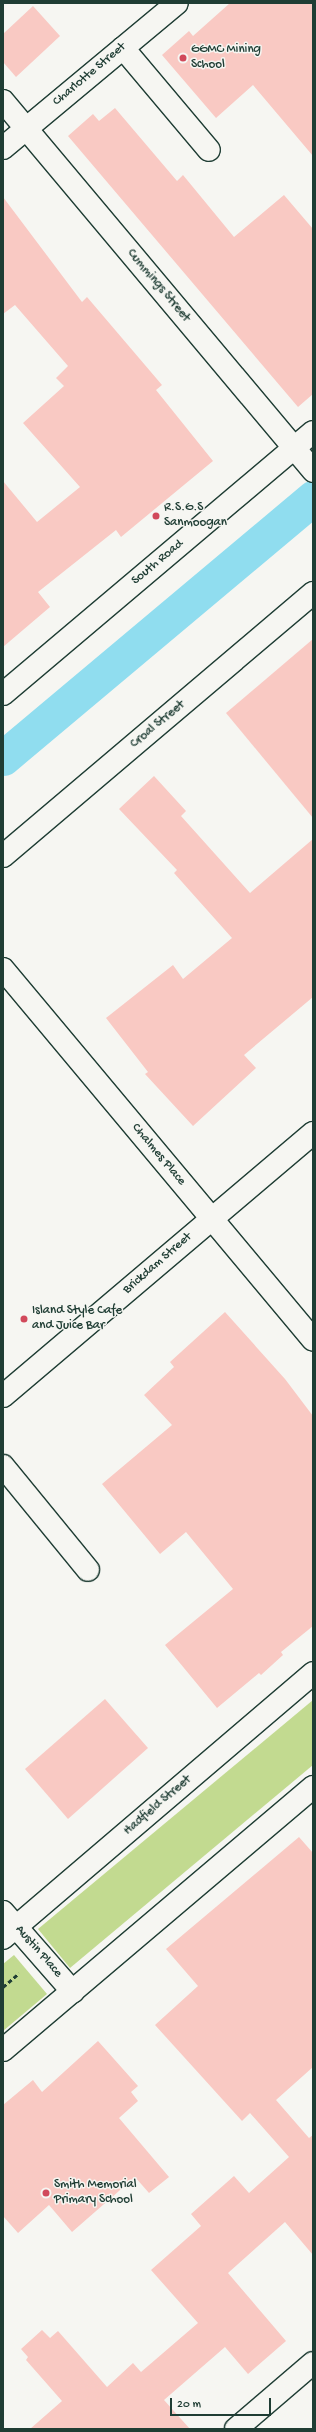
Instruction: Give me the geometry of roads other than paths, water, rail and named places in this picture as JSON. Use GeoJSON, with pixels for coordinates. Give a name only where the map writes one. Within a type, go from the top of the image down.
{"type":"FeatureCollection","features":[{"type":"Feature","properties":{"kind":"street","name":"Charlotte Street"},"geometry":{"type":"LineString","coordinates":[[3,148],[178,3]]}},
{"type":"Feature","properties":{"kind":"street"},"geometry":{"type":"LineString","coordinates":[[123,48],[209,150]]}},
{"type":"Feature","properties":{"kind":"street","name":"Cummings Street"},"geometry":{"type":"LineString","coordinates":[[3,102],[303,459]]}},
{"type":"Feature","properties":{"kind":"street","name":"South Road"},"geometry":{"type":"LineString","coordinates":[[3,694],[303,459],[313,432]]}},
{"type":"Feature","properties":{"kind":"street","name":"Croal Street"},"geometry":{"type":"LineString","coordinates":[[3,856],[313,593]]}},
{"type":"Feature","properties":{"kind":"street","name":"Chalmes Place"},"geometry":{"type":"LineString","coordinates":[[3,969],[313,1340]]}},
{"type":"Feature","properties":{"kind":"street","name":"Brickdam Street"},"geometry":{"type":"LineString","coordinates":[[3,1396],[210,1218],[313,1133]]}},
{"type":"Feature","properties":{"kind":"street"},"geometry":{"type":"LineString","coordinates":[[3,1466],[88,1570]]}},
{"type":"Feature","properties":{"kind":"street","name":"Hadfield Street"},"geometry":{"type":"LineString","coordinates":[[7,1926],[313,1673]]}},
{"type":"Feature","properties":{"kind":"street"},"geometry":{"type":"LineString","coordinates":[[3,2050],[313,1787]]}},
{"type":"Feature","properties":{"kind":"street","name":"Austin Place"},"geometry":{"type":"LineString","coordinates":[[7,1926],[73,1992]]}},
{"type":"Feature","properties":{"kind":"street"},"geometry":{"type":"LineString","coordinates":[[236,2429],[313,2363]]}},
{"type":"Feature","properties":{"kind":"waterway"},"geometry":{"type":"LineString","coordinates":[[3,758],[313,498]]}},
{"type":"Feature","properties":{"kind":"place","name":"GGMC Mining School"},"geometry":{"type":"Point","coordinates":[183,58]}},
{"type":"Feature","properties":{"kind":"place","name":"R.S.G.S Sanmoogan"},"geometry":{"type":"Point","coordinates":[156,516]}},
{"type":"Feature","properties":{"kind":"place","name":"Island Style Cafe and Juice Bar"},"geometry":{"type":"Point","coordinates":[24,1319]}},
{"type":"Feature","properties":{"kind":"place","name":"Smith Memorial Primary School"},"geometry":{"type":"Point","coordinates":[46,2193]}}]}
